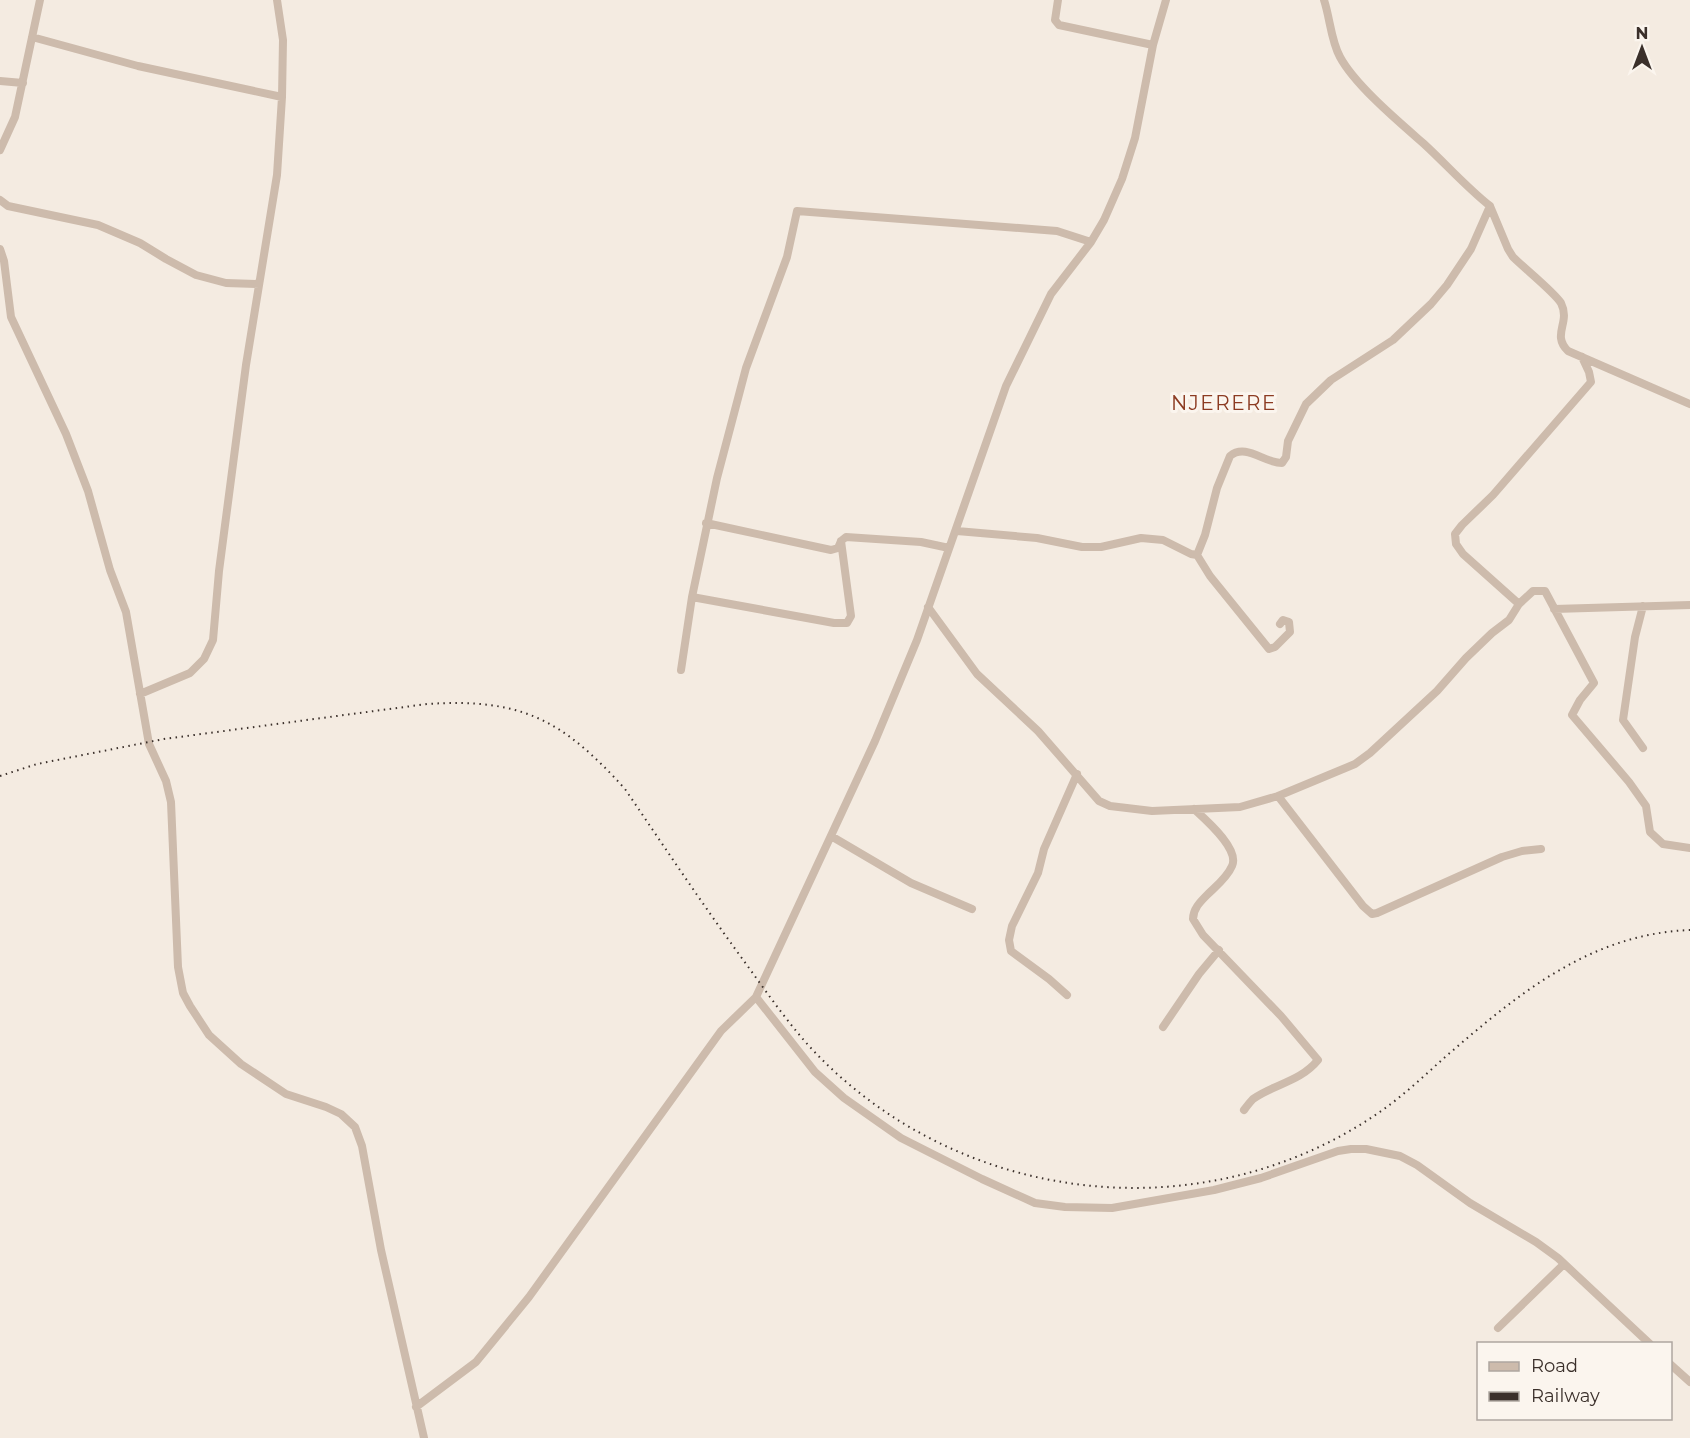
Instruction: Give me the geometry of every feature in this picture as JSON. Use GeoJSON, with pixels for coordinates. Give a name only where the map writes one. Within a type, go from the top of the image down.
{"type":"FeatureCollection","features":[{"type":"Feature","properties":{"kind":"street"},"geometry":{"type":"LineString","coordinates":[[0,150],[15,117],[40,0]]}},
{"type":"Feature","properties":{"kind":"street"},"geometry":{"type":"LineString","coordinates":[[140,694],[190,673],[210,650],[213,640],[219,571],[246,365],[278,175],[284,40],[277,0]]}},
{"type":"Feature","properties":{"kind":"street"},"geometry":{"type":"LineString","coordinates":[[1058,0],[1055,20],[1059,25],[1153,45]]}},
{"type":"Feature","properties":{"kind":"street"},"geometry":{"type":"LineString","coordinates":[[416,1407],[476,1362],[536,1288],[721,1031],[756,997],[875,741],[917,640],[1006,386],[1021,352],[1050,294],[1091,242],[1104,220],[1126,169],[1135,138],[1153,45],[1166,0]]}},
{"type":"Feature","properties":{"kind":"street"},"geometry":{"type":"LineString","coordinates":[[1324,0],[1335,46],[1349,70],[1404,128],[1490,206],[1513,257],[1560,301],[1564,318],[1561,344],[1568,351],[1690,405]]}},
{"type":"Feature","properties":{"kind":"street"},"geometry":{"type":"LineString","coordinates":[[32,37],[138,66],[282,97]]}},
{"type":"Feature","properties":{"kind":"street"},"geometry":{"type":"LineString","coordinates":[[0,81],[23,83]]}},
{"type":"Feature","properties":{"kind":"street"},"geometry":{"type":"LineString","coordinates":[[0,200],[8,206],[98,225],[140,243],[196,275],[226,284],[259,284]]}},
{"type":"Feature","properties":{"kind":"street"},"geometry":{"type":"LineString","coordinates":[[1197,555],[1205,535],[1217,488],[1230,456],[1234,453],[1247,452],[1275,463],[1282,463],[1286,457],[1288,441],[1306,404],[1331,380],[1393,340],[1431,304],[1471,249],[1490,206]]}},
{"type":"Feature","properties":{"kind":"street"},"geometry":{"type":"LineString","coordinates":[[681,670],[706,524],[746,368],[781,275],[797,211],[1057,231],[1091,242]]}},
{"type":"Feature","properties":{"kind":"street"},"geometry":{"type":"LineString","coordinates":[[0,249],[4,261],[11,317],[66,434],[88,491],[110,570],[126,612],[149,744],[166,781],[171,802],[178,967],[183,993],[209,1035],[241,1064],[286,1094],[341,1114],[355,1127],[362,1146],[381,1250],[424,1438]]}},
{"type":"Feature","properties":{"kind":"street"},"geometry":{"type":"LineString","coordinates":[[1519,604],[1463,554],[1456,544],[1455,534],[1493,495],[1591,382],[1582,357]]}},
{"type":"Feature","properties":{"kind":"street"},"geometry":{"type":"LineString","coordinates":[[706,524],[831,550],[837,548],[841,540],[846,537],[921,542],[949,548]]}},
{"type":"Feature","properties":{"kind":"street"},"geometry":{"type":"LineString","coordinates":[[957,531],[1037,538],[1082,547],[1101,547],[1141,538],[1163,540],[1197,555],[1210,576],[1269,649],[1275,647],[1290,632],[1289,622],[1283,620],[1280,624]]}},
{"type":"Feature","properties":{"kind":"street"},"geometry":{"type":"LineString","coordinates":[[692,597],[834,623],[847,623],[851,616],[841,540]]}},
{"type":"Feature","properties":{"kind":"street"},"geometry":{"type":"LineString","coordinates":[[928,607],[977,674],[1038,731],[1099,801],[1110,806],[1152,811],[1240,807],[1278,796],[1355,764],[1437,692],[1466,658],[1509,620],[1519,604],[1533,591],[1545,591],[1594,683],[1572,714],[1592,735],[1646,806],[1650,832],[1663,844],[1690,848]]}},
{"type":"Feature","properties":{"kind":"street"},"geometry":{"type":"LineString","coordinates":[[1554,609],[1690,605]]}},
{"type":"Feature","properties":{"kind":"street"},"geometry":{"type":"LineString","coordinates":[[1643,606],[1635,637],[1623,720],[1643,748]]}},
{"type":"Feature","properties":{"kind":"street"},"geometry":{"type":"LineString","coordinates":[[1067,995],[1050,979],[1011,951],[1009,940],[1012,926],[1038,873],[1044,849],[1077,774]]}},
{"type":"Feature","properties":{"kind":"street"},"geometry":{"type":"LineString","coordinates":[[1278,796],[1363,906],[1372,914],[1502,857],[1522,851],[1541,849]]}},
{"type":"Feature","properties":{"kind":"street"},"geometry":{"type":"LineString","coordinates":[[1194,809],[1219,834],[1231,850],[1234,860],[1232,867],[1221,881],[1201,900],[1193,913],[1193,919],[1203,935],[1281,1016],[1318,1060],[1312,1068],[1293,1080],[1253,1099],[1244,1110]]}},
{"type":"Feature","properties":{"kind":"street"},"geometry":{"type":"LineString","coordinates":[[831,836],[911,883],[972,909]]}},
{"type":"Feature","properties":{"kind":"street"},"geometry":{"type":"LineString","coordinates":[[1163,1027],[1199,974],[1219,951]]}},
{"type":"Feature","properties":{"kind":"street"},"geometry":{"type":"LineString","coordinates":[[756,997],[815,1072],[844,1098],[901,1138],[1035,1203],[1065,1208],[1112,1208],[1214,1190],[1262,1178],[1338,1151],[1366,1149],[1401,1156],[1470,1203],[1536,1242],[1564,1264],[1648,1342]]}},
{"type":"Feature","properties":{"kind":"street"},"geometry":{"type":"LineString","coordinates":[[1498,1328],[1564,1264]]}},
{"type":"Feature","properties":{"kind":"street"},"geometry":{"type":"LineString","coordinates":[[1672,1365],[1690,1382]]}},
{"type":"Feature","properties":{"kind":"railway"},"geometry":{"type":"LineString","coordinates":[[0,776],[37,764],[164,739],[427,704],[489,705],[538,718],[581,745],[625,789],[711,915],[791,1024],[809,1046],[869,1100],[936,1141],[1008,1170],[1085,1185],[1162,1187],[1239,1175],[1314,1149],[1384,1109],[1499,1012],[1556,972],[1619,943],[1653,934],[1690,930]]}},
{"type":"Feature","properties":{"kind":"district","name":"NJERERE"},"geometry":{"type":"Point","coordinates":[1224,403]}}]}
